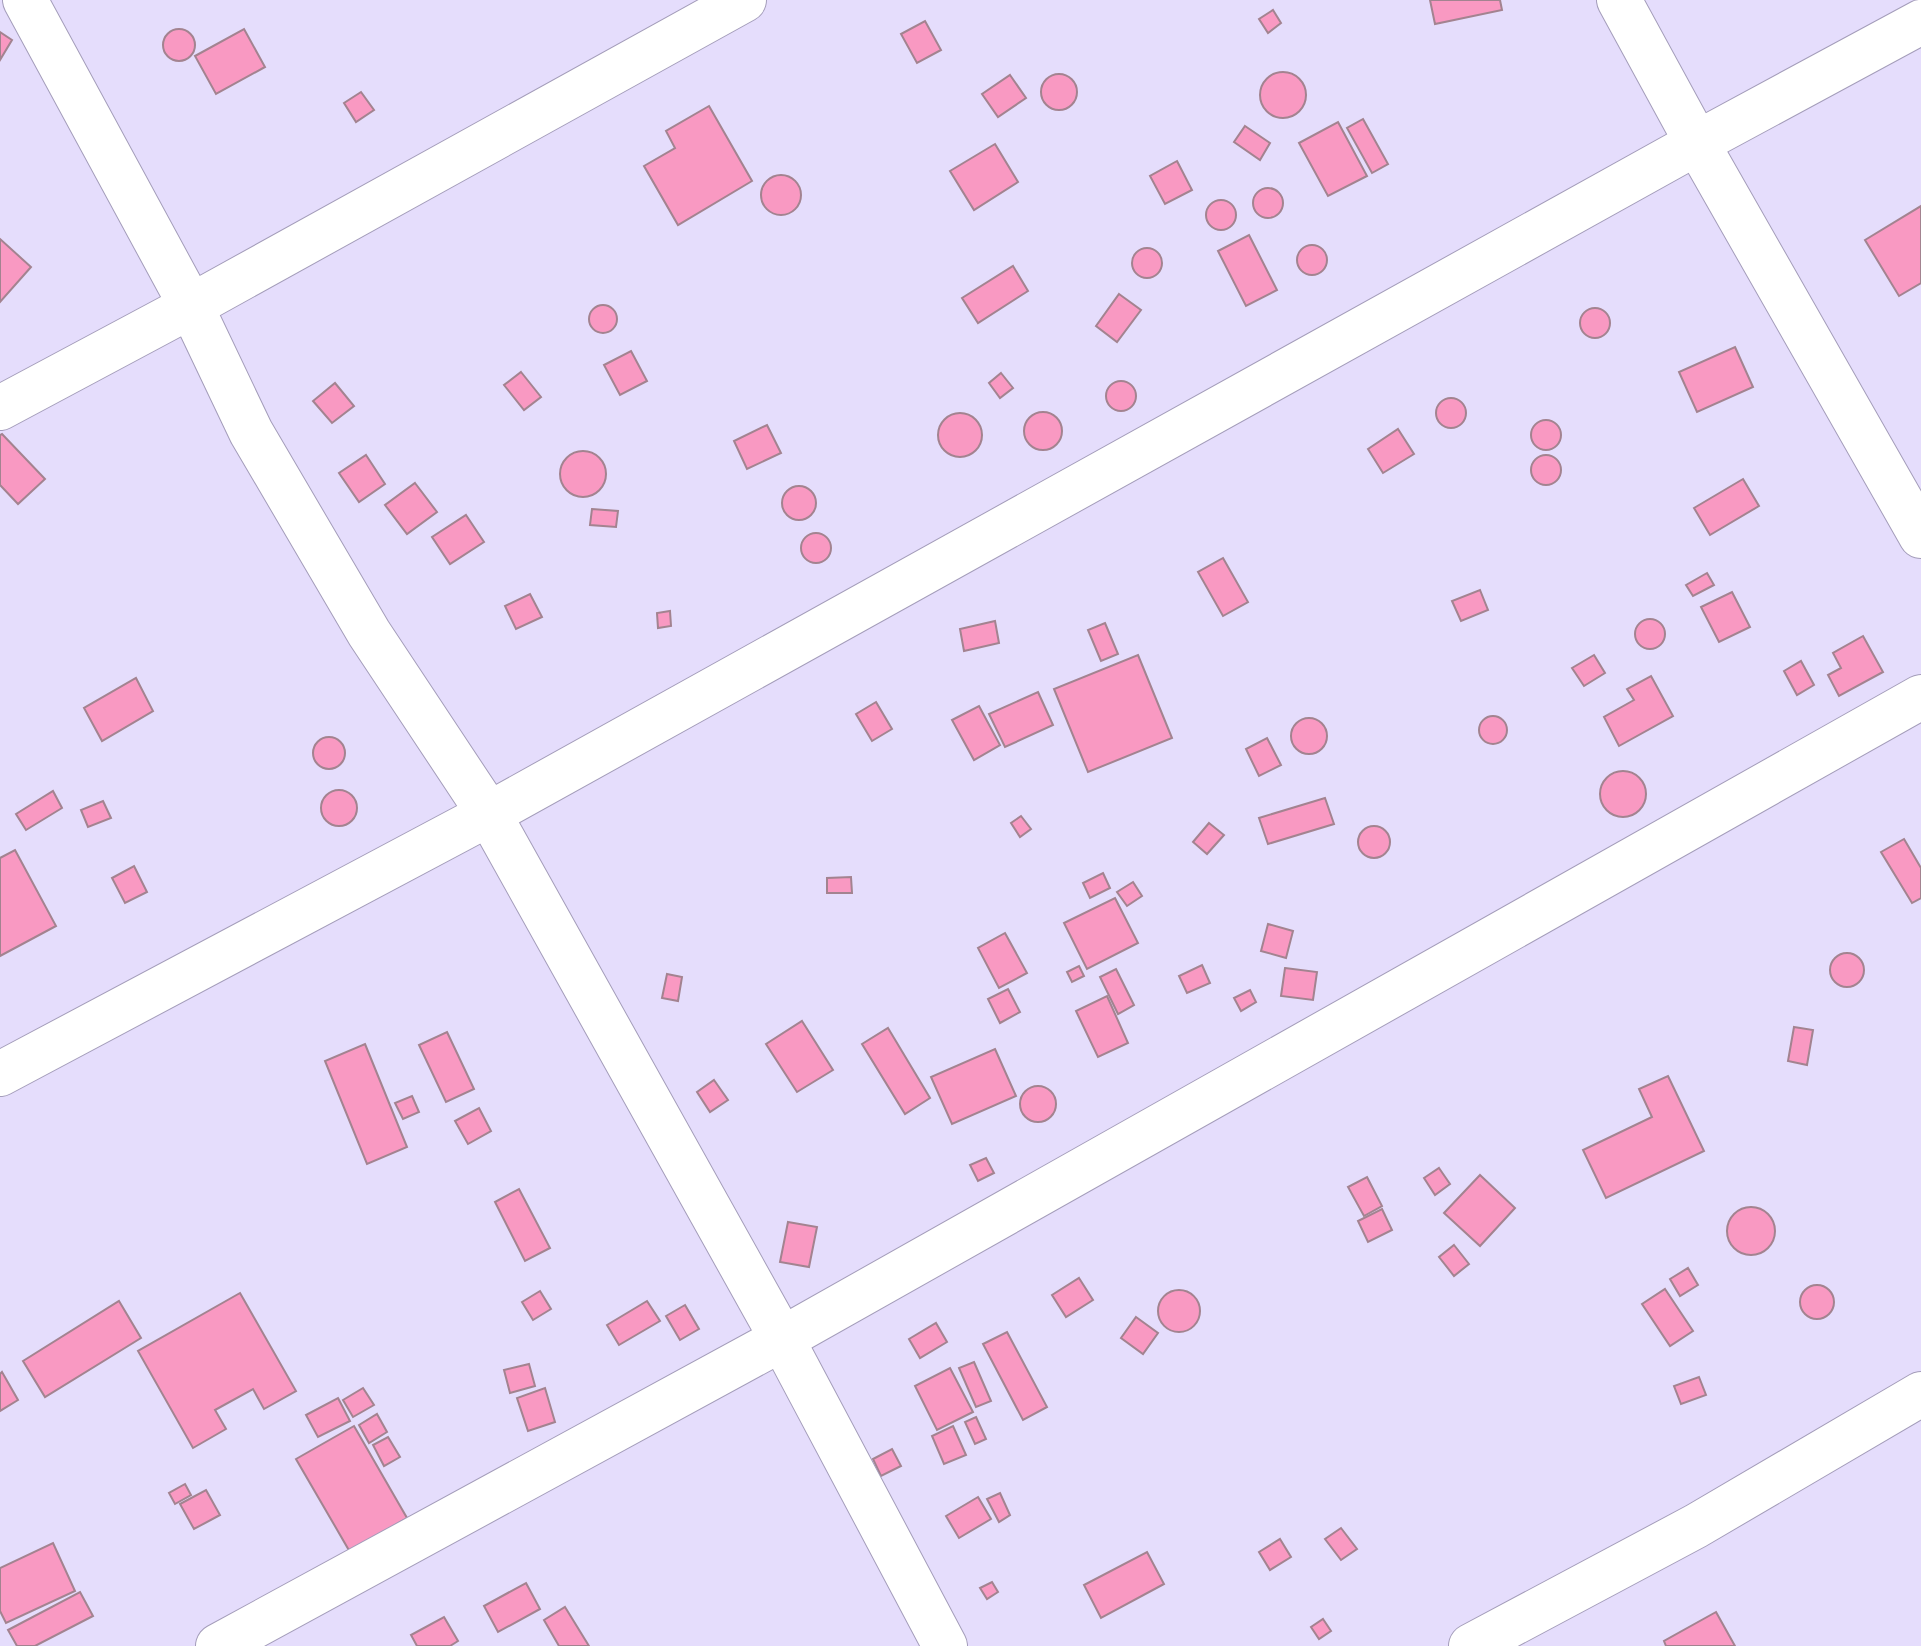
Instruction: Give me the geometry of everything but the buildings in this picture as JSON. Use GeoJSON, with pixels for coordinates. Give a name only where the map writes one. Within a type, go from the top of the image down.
{"type":"FeatureCollection","features":[{"type":"Feature","properties":{"kind":"street"},"geometry":{"type":"LineString","coordinates":[[25,0],[191,306],[251,432],[369,633],[489,814],[782,1339],[945,1646]]}},
{"type":"Feature","properties":{"kind":"street"},"geometry":{"type":"LineString","coordinates":[[0,408],[191,306],[744,0]]}},
{"type":"Feature","properties":{"kind":"street"},"geometry":{"type":"LineString","coordinates":[[1619,0],[1921,536]]}},
{"type":"Feature","properties":{"kind":"street"},"geometry":{"type":"LineString","coordinates":[[0,1074],[489,814],[1697,143],[1921,22]]}},
{"type":"Feature","properties":{"kind":"street"},"geometry":{"type":"LineString","coordinates":[[218,1646],[782,1339],[1921,697]]}},
{"type":"Feature","properties":{"kind":"street"},"geometry":{"type":"LineString","coordinates":[[1471,1646],[1696,1526],[1921,1394]]}}]}
